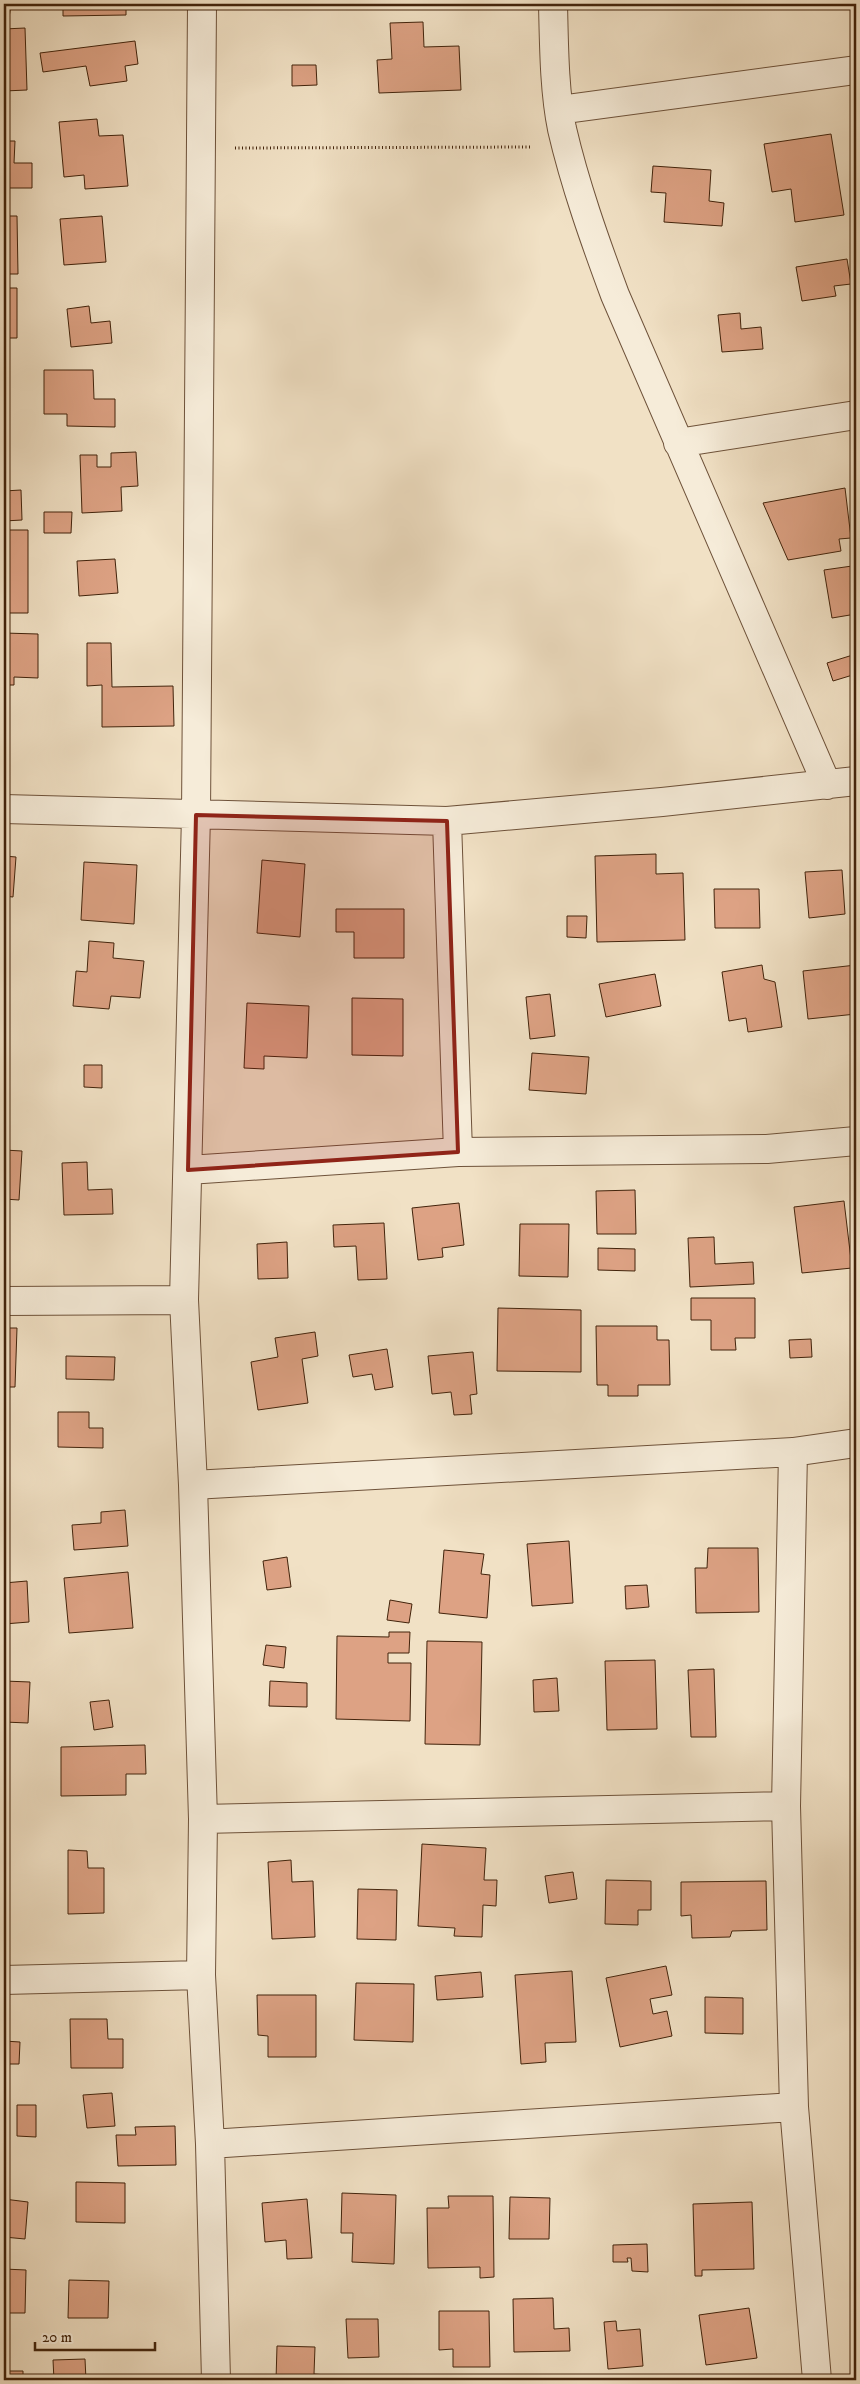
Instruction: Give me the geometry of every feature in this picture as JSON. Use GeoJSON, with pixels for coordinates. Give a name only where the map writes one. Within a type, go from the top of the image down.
{"type":"FeatureCollection","features":[{"type":"Feature","properties":{"kind":"street"},"geometry":{"type":"LineString","coordinates":[[202,4],[196,815],[184,1300],[193,1485],[203,1819],[201,1975],[210,2144],[216,2380]]}},
{"type":"Feature","properties":{"kind":"street"},"geometry":{"type":"LineString","coordinates":[[553,4],[559,110],[567,147],[588,221],[614,295],[827,785]]}},
{"type":"Feature","properties":{"kind":"street"},"geometry":{"type":"LineString","coordinates":[[559,110],[856,70]]}},
{"type":"Feature","properties":{"kind":"street"},"geometry":{"type":"LineString","coordinates":[[678,443],[856,415]]}},
{"type":"Feature","properties":{"kind":"street"},"geometry":{"type":"LineString","coordinates":[[4,809],[447,822],[856,781]]}},
{"type":"Feature","properties":{"kind":"street"},"geometry":{"type":"LineString","coordinates":[[447,822],[458,1152]]}},
{"type":"Feature","properties":{"kind":"street"},"geometry":{"type":"LineString","coordinates":[[188,1170],[458,1152],[767,1149],[856,1141]]}},
{"type":"Feature","properties":{"kind":"street"},"geometry":{"type":"LineString","coordinates":[[4,1301],[184,1300]]}},
{"type":"Feature","properties":{"kind":"street"},"geometry":{"type":"LineString","coordinates":[[193,1485],[793,1452],[856,1443]]}},
{"type":"Feature","properties":{"kind":"street"},"geometry":{"type":"LineString","coordinates":[[793,1452],[786,1806],[794,2107],[817,2380]]}},
{"type":"Feature","properties":{"kind":"street"},"geometry":{"type":"LineString","coordinates":[[203,1819],[786,1806]]}},
{"type":"Feature","properties":{"kind":"street"},"geometry":{"type":"LineString","coordinates":[[4,1980],[201,1975]]}},
{"type":"Feature","properties":{"kind":"street"},"geometry":{"type":"LineString","coordinates":[[210,2144],[794,2107]]}},
{"type":"Feature","properties":{"kind":"path"},"geometry":{"type":"LineString","coordinates":[[201,148],[567,147]]}},
{"type":"Feature","properties":{"kind":"highlighted area"},"geometry":{"type":"Polygon","coordinates":[[[196,815],[447,821],[458,1152],[188,1170],[196,815]]]}},
{"type":"Feature","properties":{"kind":"building"},"geometry":{"type":"Polygon","coordinates":[[[4,4],[11,4],[9,18],[4,17],[4,4]]]}},
{"type":"Feature","properties":{"kind":"building"},"geometry":{"type":"Polygon","coordinates":[[[63,4],[126,4],[126,15],[63,16],[63,4]]]}},
{"type":"Feature","properties":{"kind":"building"},"geometry":{"type":"Polygon","coordinates":[[[423,22],[424,47],[459,46],[461,90],[379,93],[377,60],[392,59],[390,23],[423,22]]]}},
{"type":"Feature","properties":{"kind":"building"},"geometry":{"type":"Polygon","coordinates":[[[25,28],[27,90],[4,91],[4,29],[25,28]]]}},
{"type":"Feature","properties":{"kind":"building"},"geometry":{"type":"Polygon","coordinates":[[[135,41],[138,64],[125,66],[127,81],[90,86],[86,66],[43,72],[40,53],[135,41]]]}},
{"type":"Feature","properties":{"kind":"building"},"geometry":{"type":"Polygon","coordinates":[[[292,65],[316,65],[317,85],[292,86],[292,65]]]}},
{"type":"Feature","properties":{"kind":"building"},"geometry":{"type":"Polygon","coordinates":[[[97,119],[99,136],[123,135],[128,186],[85,189],[84,175],[64,177],[59,122],[97,119]]]}},
{"type":"Feature","properties":{"kind":"building"},"geometry":{"type":"Polygon","coordinates":[[[831,134],[844,215],[795,222],[791,189],[772,192],[764,144],[831,134]]]}},
{"type":"Feature","properties":{"kind":"building"},"geometry":{"type":"Polygon","coordinates":[[[4,141],[15,141],[14,163],[32,163],[32,188],[4,188],[4,141]]]}},
{"type":"Feature","properties":{"kind":"building"},"geometry":{"type":"Polygon","coordinates":[[[653,166],[711,170],[709,201],[724,203],[722,226],[664,222],[666,193],[651,192],[653,166]]]}},
{"type":"Feature","properties":{"kind":"building"},"geometry":{"type":"Polygon","coordinates":[[[4,216],[17,216],[18,274],[4,274],[4,216]]]}},
{"type":"Feature","properties":{"kind":"building"},"geometry":{"type":"Polygon","coordinates":[[[102,216],[106,262],[64,265],[60,219],[102,216]]]}},
{"type":"Feature","properties":{"kind":"building"},"geometry":{"type":"Polygon","coordinates":[[[847,259],[851,284],[834,286],[836,296],[802,301],[796,267],[847,259]]]}},
{"type":"Feature","properties":{"kind":"building"},"geometry":{"type":"Polygon","coordinates":[[[4,288],[17,288],[17,338],[4,338],[4,288]]]}},
{"type":"Feature","properties":{"kind":"building"},"geometry":{"type":"Polygon","coordinates":[[[89,306],[91,323],[110,321],[112,343],[71,347],[67,309],[89,306]]]}},
{"type":"Feature","properties":{"kind":"building"},"geometry":{"type":"Polygon","coordinates":[[[740,313],[741,329],[761,327],[763,349],[722,352],[718,315],[740,313]]]}},
{"type":"Feature","properties":{"kind":"building"},"geometry":{"type":"Polygon","coordinates":[[[44,370],[93,370],[94,399],[115,399],[115,427],[67,426],[67,414],[44,414],[44,370]]]}},
{"type":"Feature","properties":{"kind":"building"},"geometry":{"type":"Polygon","coordinates":[[[136,452],[138,486],[121,487],[122,511],[82,513],[80,455],[97,455],[97,467],[111,467],[111,453],[136,452]]]}},
{"type":"Feature","properties":{"kind":"building"},"geometry":{"type":"Polygon","coordinates":[[[845,488],[851,538],[839,539],[841,551],[788,560],[763,503],[845,488]]]}},
{"type":"Feature","properties":{"kind":"building"},"geometry":{"type":"Polygon","coordinates":[[[21,490],[22,520],[4,521],[4,491],[21,490]]]}},
{"type":"Feature","properties":{"kind":"building"},"geometry":{"type":"Polygon","coordinates":[[[44,512],[72,512],[71,533],[44,533],[44,512]]]}},
{"type":"Feature","properties":{"kind":"building"},"geometry":{"type":"Polygon","coordinates":[[[4,530],[28,530],[28,613],[4,613],[4,530]]]}},
{"type":"Feature","properties":{"kind":"building"},"geometry":{"type":"Polygon","coordinates":[[[115,559],[118,593],[79,596],[77,561],[115,559]]]}},
{"type":"Feature","properties":{"kind":"building"},"geometry":{"type":"Polygon","coordinates":[[[852,566],[854,577],[856,577],[856,614],[832,618],[824,570],[852,566]]]}},
{"type":"Feature","properties":{"kind":"building"},"geometry":{"type":"Polygon","coordinates":[[[4,633],[38,634],[38,678],[14,677],[14,685],[4,685],[4,633]]]}},
{"type":"Feature","properties":{"kind":"building"},"geometry":{"type":"Polygon","coordinates":[[[87,643],[111,643],[112,687],[173,686],[174,726],[102,727],[102,685],[87,686],[87,643]]]}},
{"type":"Feature","properties":{"kind":"building"},"geometry":{"type":"Polygon","coordinates":[[[856,654],[856,674],[833,681],[827,663],[856,654]]]}},
{"type":"Feature","properties":{"kind":"building"},"geometry":{"type":"Polygon","coordinates":[[[656,854],[656,874],[683,873],[685,940],[597,942],[595,856],[656,854]]]}},
{"type":"Feature","properties":{"kind":"building"},"geometry":{"type":"Polygon","coordinates":[[[4,856],[16,857],[13,897],[4,896],[4,856]]]}},
{"type":"Feature","properties":{"kind":"building"},"geometry":{"type":"Polygon","coordinates":[[[262,860],[305,864],[300,937],[257,933],[262,860]]]}},
{"type":"Feature","properties":{"kind":"building"},"geometry":{"type":"Polygon","coordinates":[[[84,862],[137,865],[134,924],[81,920],[84,862]]]}},
{"type":"Feature","properties":{"kind":"building"},"geometry":{"type":"Polygon","coordinates":[[[842,870],[845,914],[809,918],[805,872],[842,870]]]}},
{"type":"Feature","properties":{"kind":"building"},"geometry":{"type":"Polygon","coordinates":[[[714,889],[759,889],[760,928],[715,928],[714,889]]]}},
{"type":"Feature","properties":{"kind":"building"},"geometry":{"type":"Polygon","coordinates":[[[336,909],[404,909],[404,958],[354,958],[354,932],[336,932],[336,909]]]}},
{"type":"Feature","properties":{"kind":"building"},"geometry":{"type":"Polygon","coordinates":[[[567,916],[587,916],[586,938],[567,937],[567,916]]]}},
{"type":"Feature","properties":{"kind":"building"},"geometry":{"type":"Polygon","coordinates":[[[89,941],[114,943],[113,958],[144,961],[140,998],[111,996],[109,1009],[73,1006],[76,971],[87,972],[89,941]]]}},
{"type":"Feature","properties":{"kind":"building"},"geometry":{"type":"Polygon","coordinates":[[[762,965],[764,979],[775,982],[782,1027],[748,1032],[746,1018],[729,1021],[722,972],[762,965]]]}},
{"type":"Feature","properties":{"kind":"building"},"geometry":{"type":"Polygon","coordinates":[[[856,965],[856,1014],[808,1019],[803,971],[856,965]]]}},
{"type":"Feature","properties":{"kind":"building"},"geometry":{"type":"Polygon","coordinates":[[[655,974],[661,1006],[606,1017],[599,984],[655,974]]]}},
{"type":"Feature","properties":{"kind":"building"},"geometry":{"type":"Polygon","coordinates":[[[550,994],[555,1036],[530,1039],[526,997],[550,994]]]}},
{"type":"Feature","properties":{"kind":"building"},"geometry":{"type":"Polygon","coordinates":[[[352,998],[403,999],[403,1056],[352,1055],[352,998]]]}},
{"type":"Feature","properties":{"kind":"building"},"geometry":{"type":"Polygon","coordinates":[[[247,1003],[309,1006],[307,1058],[264,1056],[264,1069],[244,1068],[247,1003]]]}},
{"type":"Feature","properties":{"kind":"building"},"geometry":{"type":"Polygon","coordinates":[[[532,1053],[589,1057],[586,1094],[529,1090],[532,1053]]]}},
{"type":"Feature","properties":{"kind":"building"},"geometry":{"type":"Polygon","coordinates":[[[84,1065],[102,1065],[102,1088],[84,1087],[84,1065]]]}},
{"type":"Feature","properties":{"kind":"building"},"geometry":{"type":"Polygon","coordinates":[[[4,1150],[22,1151],[19,1200],[4,1199],[4,1150]]]}},
{"type":"Feature","properties":{"kind":"building"},"geometry":{"type":"Polygon","coordinates":[[[87,1162],[88,1190],[112,1189],[113,1214],[64,1215],[62,1163],[87,1162]]]}},
{"type":"Feature","properties":{"kind":"building"},"geometry":{"type":"Polygon","coordinates":[[[635,1190],[636,1234],[597,1234],[596,1191],[635,1190]]]}},
{"type":"Feature","properties":{"kind":"building"},"geometry":{"type":"Polygon","coordinates":[[[844,1201],[852,1268],[802,1273],[794,1207],[844,1201]]]}},
{"type":"Feature","properties":{"kind":"building"},"geometry":{"type":"Polygon","coordinates":[[[459,1203],[464,1245],[442,1248],[443,1257],[418,1260],[412,1208],[459,1203]]]}},
{"type":"Feature","properties":{"kind":"building"},"geometry":{"type":"Polygon","coordinates":[[[384,1223],[387,1279],[358,1280],[356,1246],[334,1247],[333,1225],[384,1223]]]}},
{"type":"Feature","properties":{"kind":"building"},"geometry":{"type":"Polygon","coordinates":[[[520,1224],[569,1224],[568,1277],[519,1276],[520,1224]]]}},
{"type":"Feature","properties":{"kind":"building"},"geometry":{"type":"Polygon","coordinates":[[[714,1237],[715,1264],[753,1262],[754,1284],[690,1287],[688,1238],[714,1237]]]}},
{"type":"Feature","properties":{"kind":"building"},"geometry":{"type":"Polygon","coordinates":[[[287,1242],[288,1278],[258,1279],[257,1244],[287,1242]]]}},
{"type":"Feature","properties":{"kind":"building"},"geometry":{"type":"Polygon","coordinates":[[[598,1248],[635,1249],[635,1271],[598,1270],[598,1248]]]}},
{"type":"Feature","properties":{"kind":"building"},"geometry":{"type":"Polygon","coordinates":[[[691,1298],[755,1298],[755,1338],[735,1338],[736,1350],[711,1350],[711,1320],[691,1320],[691,1298]]]}},
{"type":"Feature","properties":{"kind":"building"},"geometry":{"type":"Polygon","coordinates":[[[498,1308],[581,1310],[581,1372],[497,1371],[498,1308]]]}},
{"type":"Feature","properties":{"kind":"building"},"geometry":{"type":"Polygon","coordinates":[[[596,1326],[657,1326],[657,1340],[669,1340],[670,1385],[638,1385],[638,1396],[608,1396],[608,1385],[597,1385],[596,1326]]]}},
{"type":"Feature","properties":{"kind":"building"},"geometry":{"type":"Polygon","coordinates":[[[4,1328],[17,1328],[15,1387],[4,1387],[4,1328]]]}},
{"type":"Feature","properties":{"kind":"building"},"geometry":{"type":"Polygon","coordinates":[[[315,1332],[318,1356],[302,1359],[308,1403],[258,1410],[251,1362],[278,1357],[275,1338],[315,1332]]]}},
{"type":"Feature","properties":{"kind":"building"},"geometry":{"type":"Polygon","coordinates":[[[811,1339],[812,1357],[790,1358],[789,1340],[811,1339]]]}},
{"type":"Feature","properties":{"kind":"building"},"geometry":{"type":"Polygon","coordinates":[[[387,1349],[393,1387],[375,1390],[372,1374],[353,1377],[349,1355],[387,1349]]]}},
{"type":"Feature","properties":{"kind":"building"},"geometry":{"type":"Polygon","coordinates":[[[473,1352],[477,1394],[470,1395],[472,1414],[454,1415],[451,1392],[432,1394],[428,1356],[473,1352]]]}},
{"type":"Feature","properties":{"kind":"building"},"geometry":{"type":"Polygon","coordinates":[[[66,1356],[115,1357],[114,1380],[66,1379],[66,1356]]]}},
{"type":"Feature","properties":{"kind":"building"},"geometry":{"type":"Polygon","coordinates":[[[58,1412],[89,1412],[89,1428],[103,1428],[103,1448],[58,1447],[58,1412]]]}},
{"type":"Feature","properties":{"kind":"building"},"geometry":{"type":"Polygon","coordinates":[[[125,1510],[128,1546],[74,1550],[72,1525],[101,1523],[101,1512],[125,1510]]]}},
{"type":"Feature","properties":{"kind":"building"},"geometry":{"type":"Polygon","coordinates":[[[569,1541],[573,1603],[532,1606],[527,1544],[569,1541]]]}},
{"type":"Feature","properties":{"kind":"building"},"geometry":{"type":"Polygon","coordinates":[[[708,1548],[758,1548],[759,1612],[696,1613],[695,1568],[707,1568],[708,1548]]]}},
{"type":"Feature","properties":{"kind":"building"},"geometry":{"type":"Polygon","coordinates":[[[444,1550],[484,1554],[481,1574],[490,1575],[487,1618],[439,1613],[444,1550]]]}},
{"type":"Feature","properties":{"kind":"building"},"geometry":{"type":"Polygon","coordinates":[[[287,1557],[291,1587],[267,1590],[263,1561],[287,1557]]]}},
{"type":"Feature","properties":{"kind":"building"},"geometry":{"type":"Polygon","coordinates":[[[128,1572],[133,1628],[69,1633],[64,1578],[128,1572]]]}},
{"type":"Feature","properties":{"kind":"building"},"geometry":{"type":"Polygon","coordinates":[[[27,1581],[29,1622],[4,1624],[4,1583],[27,1581]]]}},
{"type":"Feature","properties":{"kind":"building"},"geometry":{"type":"Polygon","coordinates":[[[647,1585],[649,1607],[626,1609],[625,1586],[647,1585]]]}},
{"type":"Feature","properties":{"kind":"building"},"geometry":{"type":"Polygon","coordinates":[[[390,1600],[412,1604],[409,1623],[387,1620],[390,1600]]]}},
{"type":"Feature","properties":{"kind":"building"},"geometry":{"type":"Polygon","coordinates":[[[389,1632],[410,1632],[409,1653],[388,1653],[388,1663],[411,1663],[410,1721],[336,1719],[337,1636],[389,1637],[389,1632]]]}},
{"type":"Feature","properties":{"kind":"building"},"geometry":{"type":"Polygon","coordinates":[[[427,1641],[482,1642],[480,1745],[425,1744],[427,1641]]]}},
{"type":"Feature","properties":{"kind":"building"},"geometry":{"type":"Polygon","coordinates":[[[266,1645],[286,1647],[284,1668],[263,1665],[266,1645]]]}},
{"type":"Feature","properties":{"kind":"building"},"geometry":{"type":"Polygon","coordinates":[[[655,1660],[657,1729],[607,1730],[605,1661],[655,1660]]]}},
{"type":"Feature","properties":{"kind":"building"},"geometry":{"type":"Polygon","coordinates":[[[714,1669],[716,1737],[691,1737],[688,1670],[714,1669]]]}},
{"type":"Feature","properties":{"kind":"building"},"geometry":{"type":"Polygon","coordinates":[[[557,1678],[559,1711],[534,1712],[533,1680],[557,1678]]]}},
{"type":"Feature","properties":{"kind":"building"},"geometry":{"type":"Polygon","coordinates":[[[4,1681],[30,1682],[28,1723],[4,1722],[4,1681]]]}},
{"type":"Feature","properties":{"kind":"building"},"geometry":{"type":"Polygon","coordinates":[[[270,1681],[307,1683],[307,1707],[269,1706],[270,1681]]]}},
{"type":"Feature","properties":{"kind":"building"},"geometry":{"type":"Polygon","coordinates":[[[109,1700],[113,1727],[94,1730],[90,1702],[109,1700]]]}},
{"type":"Feature","properties":{"kind":"building"},"geometry":{"type":"Polygon","coordinates":[[[145,1745],[146,1774],[126,1774],[126,1795],[61,1796],[61,1747],[145,1745]]]}},
{"type":"Feature","properties":{"kind":"building"},"geometry":{"type":"Polygon","coordinates":[[[422,1844],[486,1848],[484,1880],[497,1880],[496,1906],[483,1905],[482,1937],[454,1936],[455,1928],[418,1926],[422,1844]]]}},
{"type":"Feature","properties":{"kind":"building"},"geometry":{"type":"Polygon","coordinates":[[[68,1850],[87,1851],[88,1868],[104,1868],[104,1913],[68,1914],[68,1850]]]}},
{"type":"Feature","properties":{"kind":"building"},"geometry":{"type":"Polygon","coordinates":[[[291,1860],[292,1882],[313,1881],[315,1937],[272,1939],[268,1862],[291,1860]]]}},
{"type":"Feature","properties":{"kind":"building"},"geometry":{"type":"Polygon","coordinates":[[[573,1872],[577,1899],[549,1903],[545,1876],[573,1872]]]}},
{"type":"Feature","properties":{"kind":"building"},"geometry":{"type":"Polygon","coordinates":[[[606,1880],[651,1881],[651,1910],[638,1910],[638,1925],[605,1924],[606,1880]]]}},
{"type":"Feature","properties":{"kind":"building"},"geometry":{"type":"Polygon","coordinates":[[[766,1881],[767,1930],[732,1931],[730,1937],[692,1938],[691,1915],[681,1916],[681,1882],[766,1881]]]}},
{"type":"Feature","properties":{"kind":"building"},"geometry":{"type":"Polygon","coordinates":[[[358,1889],[397,1890],[396,1940],[357,1939],[358,1889]]]}},
{"type":"Feature","properties":{"kind":"building"},"geometry":{"type":"Polygon","coordinates":[[[666,1966],[672,1995],[650,1999],[653,2014],[667,2011],[672,2036],[620,2047],[606,1978],[666,1966]]]}},
{"type":"Feature","properties":{"kind":"building"},"geometry":{"type":"Polygon","coordinates":[[[572,1971],[576,2042],[545,2043],[546,2062],[521,2064],[515,1975],[572,1971]]]}},
{"type":"Feature","properties":{"kind":"building"},"geometry":{"type":"Polygon","coordinates":[[[481,1972],[483,1997],[437,2000],[435,1976],[481,1972]]]}},
{"type":"Feature","properties":{"kind":"building"},"geometry":{"type":"Polygon","coordinates":[[[356,1983],[414,1984],[413,2042],[354,2040],[356,1983]]]}},
{"type":"Feature","properties":{"kind":"building"},"geometry":{"type":"Polygon","coordinates":[[[257,1995],[316,1995],[316,2057],[268,2057],[268,2036],[258,2035],[257,1995]]]}},
{"type":"Feature","properties":{"kind":"building"},"geometry":{"type":"Polygon","coordinates":[[[705,1997],[743,1998],[743,2034],[705,2033],[705,1997]]]}},
{"type":"Feature","properties":{"kind":"building"},"geometry":{"type":"Polygon","coordinates":[[[70,2019],[107,2019],[108,2039],[123,2039],[123,2068],[71,2068],[70,2019]]]}},
{"type":"Feature","properties":{"kind":"building"},"geometry":{"type":"Polygon","coordinates":[[[4,2041],[20,2042],[19,2064],[4,2064],[4,2041]]]}},
{"type":"Feature","properties":{"kind":"building"},"geometry":{"type":"Polygon","coordinates":[[[112,2093],[115,2126],[87,2128],[83,2095],[112,2093]]]}},
{"type":"Feature","properties":{"kind":"building"},"geometry":{"type":"Polygon","coordinates":[[[17,2105],[36,2105],[36,2137],[17,2136],[17,2105]]]}},
{"type":"Feature","properties":{"kind":"building"},"geometry":{"type":"Polygon","coordinates":[[[175,2126],[176,2165],[118,2166],[116,2135],[136,2135],[135,2127],[175,2126]]]}},
{"type":"Feature","properties":{"kind":"building"},"geometry":{"type":"Polygon","coordinates":[[[76,2182],[125,2183],[125,2223],[76,2222],[76,2182]]]}},
{"type":"Feature","properties":{"kind":"building"},"geometry":{"type":"Polygon","coordinates":[[[342,2193],[396,2195],[394,2264],[352,2262],[353,2233],[341,2233],[342,2193]]]}},
{"type":"Feature","properties":{"kind":"building"},"geometry":{"type":"Polygon","coordinates":[[[448,2196],[493,2196],[494,2277],[480,2278],[480,2267],[428,2268],[427,2208],[449,2208],[448,2196]]]}},
{"type":"Feature","properties":{"kind":"building"},"geometry":{"type":"Polygon","coordinates":[[[510,2197],[550,2198],[549,2239],[509,2239],[510,2197]]]}},
{"type":"Feature","properties":{"kind":"building"},"geometry":{"type":"Polygon","coordinates":[[[4,2199],[28,2202],[25,2239],[4,2237],[4,2199]]]}},
{"type":"Feature","properties":{"kind":"building"},"geometry":{"type":"Polygon","coordinates":[[[307,2199],[312,2258],[287,2259],[286,2240],[265,2242],[262,2203],[307,2199]]]}},
{"type":"Feature","properties":{"kind":"building"},"geometry":{"type":"Polygon","coordinates":[[[752,2202],[754,2269],[702,2270],[702,2276],[695,2276],[693,2204],[752,2202]]]}},
{"type":"Feature","properties":{"kind":"building"},"geometry":{"type":"Polygon","coordinates":[[[647,2244],[648,2272],[632,2271],[631,2258],[627,2258],[628,2262],[613,2262],[613,2245],[647,2244]]]}},
{"type":"Feature","properties":{"kind":"building"},"geometry":{"type":"Polygon","coordinates":[[[4,2269],[26,2270],[25,2313],[4,2313],[4,2269]]]}},
{"type":"Feature","properties":{"kind":"building"},"geometry":{"type":"Polygon","coordinates":[[[69,2280],[109,2281],[108,2318],[68,2318],[69,2280]]]}},
{"type":"Feature","properties":{"kind":"building"},"geometry":{"type":"Polygon","coordinates":[[[553,2298],[554,2329],[569,2328],[570,2351],[514,2352],[513,2299],[553,2298]]]}},
{"type":"Feature","properties":{"kind":"building"},"geometry":{"type":"Polygon","coordinates":[[[749,2308],[757,2358],[706,2365],[699,2315],[749,2308]]]}},
{"type":"Feature","properties":{"kind":"building"},"geometry":{"type":"Polygon","coordinates":[[[439,2311],[489,2311],[490,2367],[453,2367],[453,2349],[439,2350],[439,2311]]]}},
{"type":"Feature","properties":{"kind":"building"},"geometry":{"type":"Polygon","coordinates":[[[346,2319],[378,2319],[379,2357],[348,2358],[346,2319]]]}},
{"type":"Feature","properties":{"kind":"building"},"geometry":{"type":"Polygon","coordinates":[[[616,2321],[617,2331],[640,2329],[643,2366],[608,2369],[604,2322],[616,2321]]]}},
{"type":"Feature","properties":{"kind":"building"},"geometry":{"type":"Polygon","coordinates":[[[277,2346],[315,2347],[314,2374],[327,2375],[327,2380],[276,2380],[277,2346]]]}},
{"type":"Feature","properties":{"kind":"building"},"geometry":{"type":"Polygon","coordinates":[[[85,2359],[86,2380],[54,2380],[53,2360],[85,2359]]]}},
{"type":"Feature","properties":{"kind":"building"},"geometry":{"type":"Polygon","coordinates":[[[4,2371],[23,2371],[23,2380],[4,2380],[4,2371]]]}}]}
